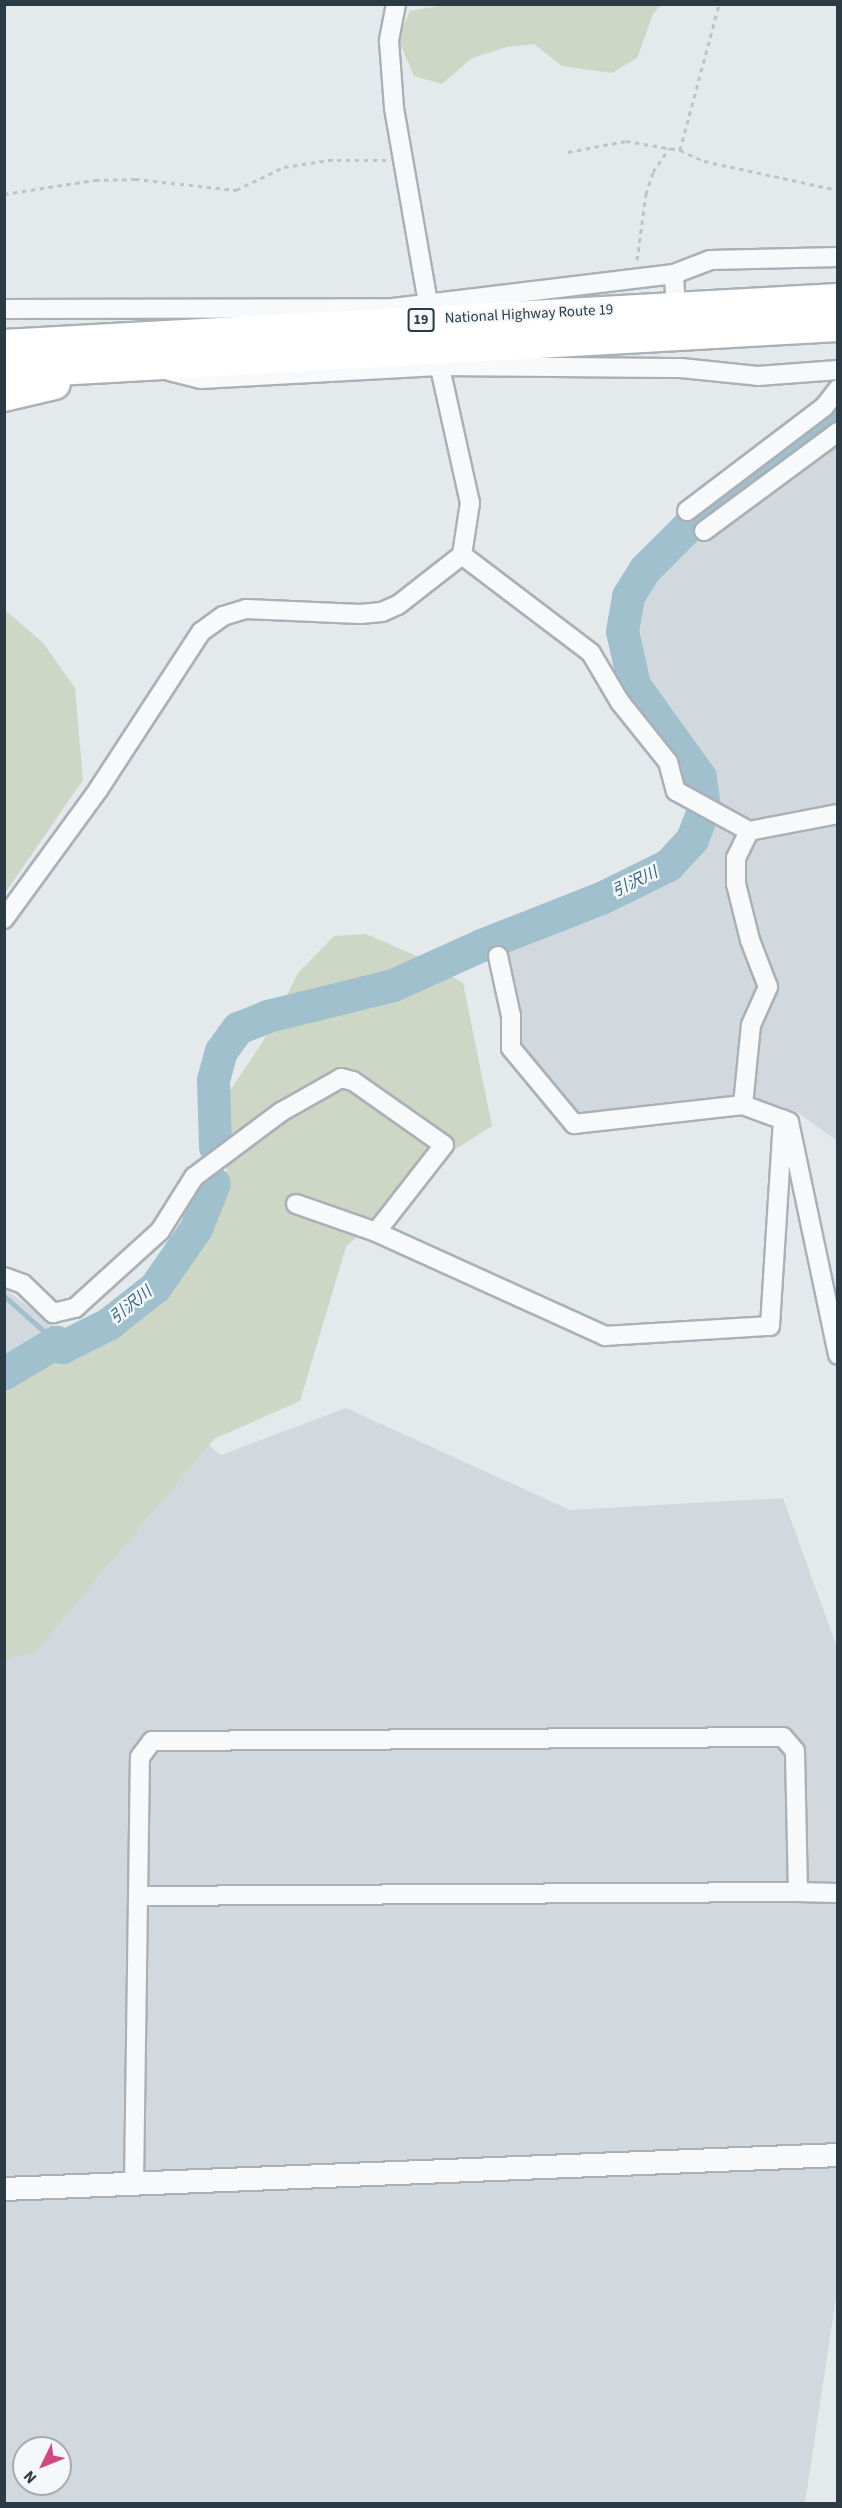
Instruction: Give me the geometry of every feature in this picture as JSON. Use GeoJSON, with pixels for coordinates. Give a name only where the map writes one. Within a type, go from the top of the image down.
{"type":"FeatureCollection","features":[{"type":"Feature","properties":{"kind":"highway","name":"National Highway Route 19"},"geometry":{"type":"LineString","coordinates":[[4,373],[138,351],[430,310],[837,299]]}},
{"type":"Feature","properties":{"kind":"highway","name":"National Highway Route 19"},"geometry":{"type":"LineString","coordinates":[[4,345],[138,351],[437,358],[837,326]]}},
{"type":"Feature","properties":{"kind":"highway"},"geometry":{"type":"LineString","coordinates":[[4,330],[138,351]]}},
{"type":"Feature","properties":{"kind":"highway"},"geometry":{"type":"LineString","coordinates":[[4,396],[138,351]]}},
{"type":"Feature","properties":{"kind":"street"},"geometry":{"type":"LineString","coordinates":[[396,4],[388,41],[403,160],[430,310]]}},
{"type":"Feature","properties":{"kind":"street"},"geometry":{"type":"LineString","coordinates":[[4,309],[393,308],[430,310],[674,274],[710,260],[837,257]]}},
{"type":"Feature","properties":{"kind":"street"},"geometry":{"type":"LineString","coordinates":[[674,274],[675,293]]}},
{"type":"Feature","properties":{"kind":"street"},"geometry":{"type":"LineString","coordinates":[[680,348],[681,368]]}},
{"type":"Feature","properties":{"kind":"street"},"geometry":{"type":"LineString","coordinates":[[4,919],[98,790],[201,632],[223,616],[246,609],[360,614],[382,612],[398,604],[462,555],[470,503],[437,358],[681,368],[758,376],[837,370]]}},
{"type":"Feature","properties":{"kind":"street"},"geometry":{"type":"LineString","coordinates":[[687,511],[824,407],[837,389]]}},
{"type":"Feature","properties":{"kind":"street"},"geometry":{"type":"LineString","coordinates":[[704,531],[837,432]]}},
{"type":"Feature","properties":{"kind":"street"},"geometry":{"type":"LineString","coordinates":[[462,555],[591,652],[620,702],[668,762],[676,791],[749,831],[837,814]]}},
{"type":"Feature","properties":{"kind":"street"},"geometry":{"type":"LineString","coordinates":[[743,1105],[751,1025],[768,987],[750,940],[736,884],[736,858],[749,831]]}},
{"type":"Feature","properties":{"kind":"street"},"geometry":{"type":"LineString","coordinates":[[498,956],[511,1016],[512,1048],[574,1124],[743,1105],[789,1122],[837,1355]]}},
{"type":"Feature","properties":{"kind":"street"},"geometry":{"type":"LineString","coordinates":[[4,1277],[23,1284],[44,1308],[53,1313],[75,1308],[160,1231],[194,1177],[281,1112],[341,1078],[353,1082],[444,1145],[376,1232]]}},
{"type":"Feature","properties":{"kind":"street"},"geometry":{"type":"LineString","coordinates":[[296,1204],[376,1232],[605,1336],[770,1326],[783,1119]]}},
{"type":"Feature","properties":{"kind":"street"},"geometry":{"type":"LineString","coordinates":[[134,2184],[140,1757],[152,1741],[783,1737],[795,1751],[798,1892]]}},
{"type":"Feature","properties":{"kind":"street"},"geometry":{"type":"LineString","coordinates":[[138,1896],[837,1893]]}},
{"type":"Feature","properties":{"kind":"street"},"geometry":{"type":"LineString","coordinates":[[4,2189],[837,2155]]}},
{"type":"Feature","properties":{"kind":"path"},"geometry":{"type":"LineString","coordinates":[[680,150],[719,4]]}},
{"type":"Feature","properties":{"kind":"path"},"geometry":{"type":"LineString","coordinates":[[568,152],[626,141],[680,150],[704,161],[837,190]]}},
{"type":"Feature","properties":{"kind":"path"},"geometry":{"type":"LineString","coordinates":[[630,279],[646,194],[653,172],[669,148]]}},
{"type":"Feature","properties":{"kind":"path"},"geometry":{"type":"LineString","coordinates":[[4,194],[23,188],[105,180],[236,190],[284,167],[328,160],[403,160]]}},
{"type":"Feature","properties":{"kind":"shaded area"},"geometry":{"type":"Polygon","coordinates":[[[837,434],[837,1141],[797,1112],[754,1098],[575,1116],[516,1046],[516,1015],[497,945],[655,881],[675,869],[693,848],[709,817],[706,780],[683,737],[646,690],[636,665],[634,625],[640,598],[646,582],[667,559],[837,434]]]}},
{"type":"Feature","properties":{"kind":"shaded area"},"geometry":{"type":"Polygon","coordinates":[[[4,1288],[221,1455],[346,1408],[570,1510],[783,1498],[838,1650],[838,2284],[805,2503],[5,2503],[4,1288]]]}},
{"type":"Feature","properties":{"kind":"green space"},"geometry":{"type":"Polygon","coordinates":[[[445,5],[661,5],[653,14],[637,58],[612,73],[562,66],[534,44],[507,47],[472,58],[442,84],[414,76],[398,39],[410,11],[445,5]]]}},
{"type":"Feature","properties":{"kind":"green space"},"geometry":{"type":"Polygon","coordinates":[[[5,610],[43,643],[75,688],[83,780],[5,893],[5,610]]]}},
{"type":"Feature","properties":{"kind":"green space"},"geometry":{"type":"Polygon","coordinates":[[[366,934],[423,959],[463,983],[492,1126],[443,1157],[346,1247],[300,1401],[214,1439],[35,1652],[5,1660],[4,1385],[140,1321],[193,1260],[226,1181],[229,1092],[262,1043],[298,973],[334,936],[366,934]]]}},
{"type":"Feature","properties":{"kind":"waterway","name":"引沢川"},"geometry":{"type":"LineString","coordinates":[[215,1147],[213,1080],[221,1051],[238,1028],[267,1016],[393,985],[481,945],[601,898],[668,865],[692,839],[704,807],[700,777],[634,685],[622,631],[628,596],[645,569],[689,525],[838,413]]}},
{"type":"Feature","properties":{"kind":"waterway","name":"引沢川"},"geometry":{"type":"LineString","coordinates":[[4,1373],[56,1342],[62,1347],[108,1324],[155,1287],[196,1228],[214,1183]]}},
{"type":"Feature","properties":{"kind":"waterway"},"geometry":{"type":"LineString","coordinates":[[4,1296],[56,1342]]}}]}
